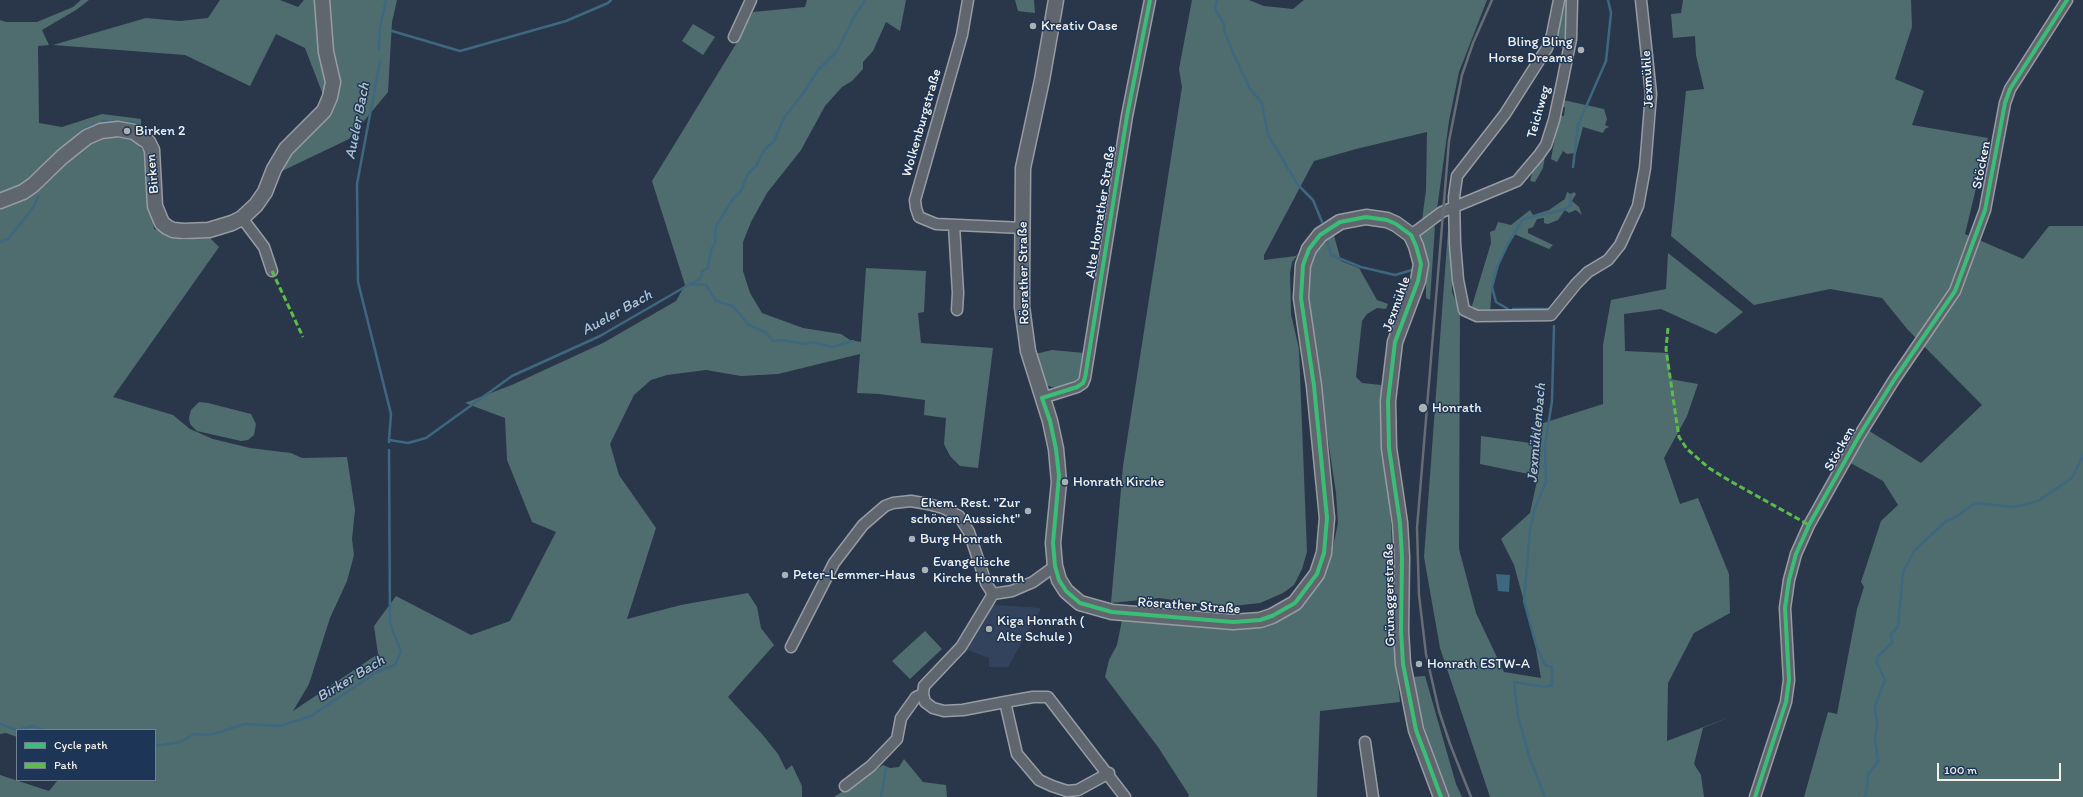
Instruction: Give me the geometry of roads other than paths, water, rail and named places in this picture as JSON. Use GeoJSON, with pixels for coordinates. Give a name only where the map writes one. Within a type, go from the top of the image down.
{"type":"FeatureCollection","features":[{"type":"Feature","properties":{"kind":"street","name":"Birken"},"geometry":{"type":"LineString","coordinates":[[0,201],[23,192],[33,185],[62,157],[87,137],[101,131],[118,129],[134,132],[148,142],[152,150],[155,206],[162,223],[167,227],[173,230],[184,231],[209,230],[232,223],[242,218],[256,205],[265,192],[276,165],[286,149],[324,111],[330,97],[333,82],[326,52],[322,0]]}},
{"type":"Feature","properties":{"kind":"street"},"geometry":{"type":"LineString","coordinates":[[734,37],[751,0]]}},
{"type":"Feature","properties":{"kind":"street","name":"Wolkenburgstraße"},"geometry":{"type":"LineString","coordinates":[[968,0],[962,35],[915,200],[919,217],[936,224],[1023,228]]}},
{"type":"Feature","properties":{"kind":"street","name":"Rösrather Straße"},"geometry":{"type":"LineString","coordinates":[[1056,0],[1042,80],[1024,161],[1022,307],[1028,351],[1053,435],[1059,476],[1053,543],[1055,566],[1060,580],[1073,599],[1086,606],[1112,612],[1233,622],[1260,620],[1272,616],[1295,603],[1317,574],[1324,553],[1327,518],[1314,386],[1301,302],[1300,279],[1302,264],[1309,250],[1327,229],[1352,219],[1373,218],[1392,222],[1411,235]]}},
{"type":"Feature","properties":{"kind":"street","name":"Alte Honrather Straße"},"geometry":{"type":"LineString","coordinates":[[1042,398],[1077,387],[1083,383],[1085,378],[1127,116],[1150,0]]}},
{"type":"Feature","properties":{"kind":"street","name":"Jexmühle"},"geometry":{"type":"LineString","coordinates":[[1559,0],[1552,35],[1547,48],[1505,114],[1458,176],[1454,198],[1455,244],[1458,280],[1464,310],[1470,314],[1484,316],[1551,315],[1588,272],[1608,260],[1616,253],[1638,206],[1645,168],[1651,94],[1642,0]]}},
{"type":"Feature","properties":{"kind":"street","name":"Teichweg"},"geometry":{"type":"LineString","coordinates":[[1455,206],[1517,181],[1546,145],[1554,120],[1571,39],[1572,0]]}},
{"type":"Feature","properties":{"kind":"street","name":"Stöcken"},"geometry":{"type":"LineString","coordinates":[[1755,797],[1786,702],[1789,680],[1785,608],[1789,580],[1796,554],[1809,525],[1859,436],[1894,380],[1950,301],[1958,286],[1985,210],[2010,89],[2067,0]]}},
{"type":"Feature","properties":{"kind":"street"},"geometry":{"type":"LineString","coordinates":[[1411,235],[1442,212],[1455,206]]}},
{"type":"Feature","properties":{"kind":"street"},"geometry":{"type":"LineString","coordinates":[[242,218],[264,247],[272,271]]}},
{"type":"Feature","properties":{"kind":"street"},"geometry":{"type":"LineString","coordinates":[[954,225],[958,294],[957,310]]}},
{"type":"Feature","properties":{"kind":"street","name":"Jexmühle"},"geometry":{"type":"LineString","coordinates":[[1390,459],[1388,401],[1395,342],[1420,272],[1420,255],[1411,235]]}},
{"type":"Feature","properties":{"kind":"street","name":"Grünaggerstraße"},"geometry":{"type":"LineString","coordinates":[[1390,459],[1400,523],[1403,664],[1416,730],[1440,797]]}},
{"type":"Feature","properties":{"kind":"street"},"geometry":{"type":"LineString","coordinates":[[791,647],[834,563],[863,525],[885,506],[893,502],[910,500],[943,508],[959,516],[969,532],[986,583],[993,594]]}},
{"type":"Feature","properties":{"kind":"street"},"geometry":{"type":"LineString","coordinates":[[1055,566],[1033,582],[1012,591],[993,594],[961,647],[924,686],[923,694],[925,702],[933,708],[944,711],[963,710],[1033,697],[1048,697],[1109,773],[1126,797]]}},
{"type":"Feature","properties":{"kind":"street"},"geometry":{"type":"LineString","coordinates":[[845,786],[871,766],[897,738],[901,718],[916,697],[923,694]]}},
{"type":"Feature","properties":{"kind":"street"},"geometry":{"type":"LineString","coordinates":[[1005,702],[1017,754],[1039,780],[1067,791],[1078,790],[1109,773]]}},
{"type":"Feature","properties":{"kind":"street"},"geometry":{"type":"LineString","coordinates":[[1365,742],[1373,797]]}},
{"type":"Feature","properties":{"kind":"waterway"},"geometry":{"type":"LineString","coordinates":[[379,49],[380,28],[386,0]]}},
{"type":"Feature","properties":{"kind":"waterway"},"geometry":{"type":"LineString","coordinates":[[392,31],[460,51],[566,21],[608,3],[611,0]]}},
{"type":"Feature","properties":{"kind":"waterway"},"geometry":{"type":"LineString","coordinates":[[691,284],[700,279],[702,271],[708,268],[711,250],[715,243],[716,226],[733,199],[741,191],[748,174],[756,166],[765,149],[774,141],[784,118],[802,95],[818,70],[837,51],[853,19],[865,0]]}},
{"type":"Feature","properties":{"kind":"waterway"},"geometry":{"type":"LineString","coordinates":[[1217,0],[1215,9],[1224,24],[1225,33],[1234,55],[1250,89],[1262,103],[1268,135],[1298,185],[1313,200],[1322,222]]}},
{"type":"Feature","properties":{"kind":"waterway","name":"Jexmühlenbach"},"geometry":{"type":"LineString","coordinates":[[1573,167],[1578,125],[1606,61],[1611,13],[1608,0]]}},
{"type":"Feature","properties":{"kind":"waterway","name":"Aueler Bach"},"geometry":{"type":"LineString","coordinates":[[380,61],[357,184],[358,282],[391,414],[389,440]]}},
{"type":"Feature","properties":{"kind":"waterway"},"geometry":{"type":"LineString","coordinates":[[102,121],[138,123]]}},
{"type":"Feature","properties":{"kind":"waterway"},"geometry":{"type":"LineString","coordinates":[[71,141],[82,130],[94,124]]}},
{"type":"Feature","properties":{"kind":"waterway","name":"Jexmühlenbach"},"geometry":{"type":"LineString","coordinates":[[1508,309],[1496,302],[1492,287],[1498,265],[1508,244],[1523,219],[1566,209],[1571,204],[1570,196]]}},
{"type":"Feature","properties":{"kind":"waterway"},"geometry":{"type":"LineString","coordinates":[[0,242],[8,239],[33,208],[38,197]]}},
{"type":"Feature","properties":{"kind":"waterway"},"geometry":{"type":"LineString","coordinates":[[1327,240],[1331,255],[1361,267],[1395,275],[1412,270]]}},
{"type":"Feature","properties":{"kind":"waterway","name":"Aueler Bach"},"geometry":{"type":"LineString","coordinates":[[389,442],[389,440],[408,443],[426,438],[512,376],[600,336],[690,284],[706,285],[716,301],[733,306],[749,325],[765,332],[773,341],[782,340],[806,344],[812,342],[832,347],[853,341]]}},
{"type":"Feature","properties":{"kind":"waterway","name":"Jexmühlenbach"},"geometry":{"type":"LineString","coordinates":[[1513,309],[1549,309]]}},
{"type":"Feature","properties":{"kind":"waterway","name":"Jexmühlenbach"},"geometry":{"type":"LineString","coordinates":[[1545,797],[1529,756],[1518,716],[1514,682],[1546,687],[1552,685],[1552,667],[1545,665],[1536,645],[1524,601],[1530,530],[1535,508],[1546,482],[1545,445],[1552,401],[1554,326]]}},
{"type":"Feature","properties":{"kind":"waterway","name":"Birker Bach"},"geometry":{"type":"LineString","coordinates":[[156,746],[180,742],[195,734],[210,735],[245,724],[280,726],[311,716],[377,672],[395,665],[401,651],[390,624],[389,450]]}},
{"type":"Feature","properties":{"kind":"waterway"},"geometry":{"type":"LineString","coordinates":[[1864,797],[1866,794],[1868,775],[1878,761],[1875,739],[1877,725],[1875,706],[1885,680],[1877,663],[1878,656],[1892,643],[1891,634],[1898,627],[1903,572],[1915,550],[1946,521],[1956,517],[1975,503],[2014,507],[2038,501],[2072,478],[2083,455]]}},
{"type":"Feature","properties":{"kind":"waterway","name":"Birker Bach"},"geometry":{"type":"LineString","coordinates":[[0,724],[16,730]]}},
{"type":"Feature","properties":{"kind":"waterway","name":"Birker Bach"},"geometry":{"type":"LineString","coordinates":[[21,729],[33,726],[41,729]]}},
{"type":"Feature","properties":{"kind":"waterway"},"geometry":{"type":"LineString","coordinates":[[881,797],[886,768]]}},
{"type":"Feature","properties":{"kind":"railway"},"geometry":{"type":"LineString","coordinates":[[1471,797],[1439,711],[1426,654],[1419,595],[1417,528],[1449,141],[1462,75],[1473,43],[1492,0]]}},
{"type":"Feature","properties":{"kind":"place","name":"Kreativ Oase"},"geometry":{"type":"Point","coordinates":[1033,26]}},
{"type":"Feature","properties":{"kind":"place","name":"Bling Bling Horse Dreams"},"geometry":{"type":"Point","coordinates":[1581,50]}},
{"type":"Feature","properties":{"kind":"place","name":"Birken 2"},"geometry":{"type":"Point","coordinates":[127,131]}},
{"type":"Feature","properties":{"kind":"place","name":"Honrath"},"geometry":{"type":"Point","coordinates":[1423,408]}},
{"type":"Feature","properties":{"kind":"place","name":"Honrath Kirche"},"geometry":{"type":"Point","coordinates":[1065,482]}},
{"type":"Feature","properties":{"kind":"place","name":"Ehem. Rest. \"Zur schönen Aussicht\""},"geometry":{"type":"Point","coordinates":[1028,511]}},
{"type":"Feature","properties":{"kind":"place","name":"Burg Honrath"},"geometry":{"type":"Point","coordinates":[912,539]}},
{"type":"Feature","properties":{"kind":"place","name":"Evangelische Kirche Honrath"},"geometry":{"type":"Point","coordinates":[925,570]}},
{"type":"Feature","properties":{"kind":"place","name":"Peter-Lemmer-Haus"},"geometry":{"type":"Point","coordinates":[785,575]}},
{"type":"Feature","properties":{"kind":"place","name":"Kiga Honrath ( Alte Schule )"},"geometry":{"type":"Point","coordinates":[989,629]}},
{"type":"Feature","properties":{"kind":"place","name":"Honrath ESTW-A"},"geometry":{"type":"Point","coordinates":[1419,664]}}]}
